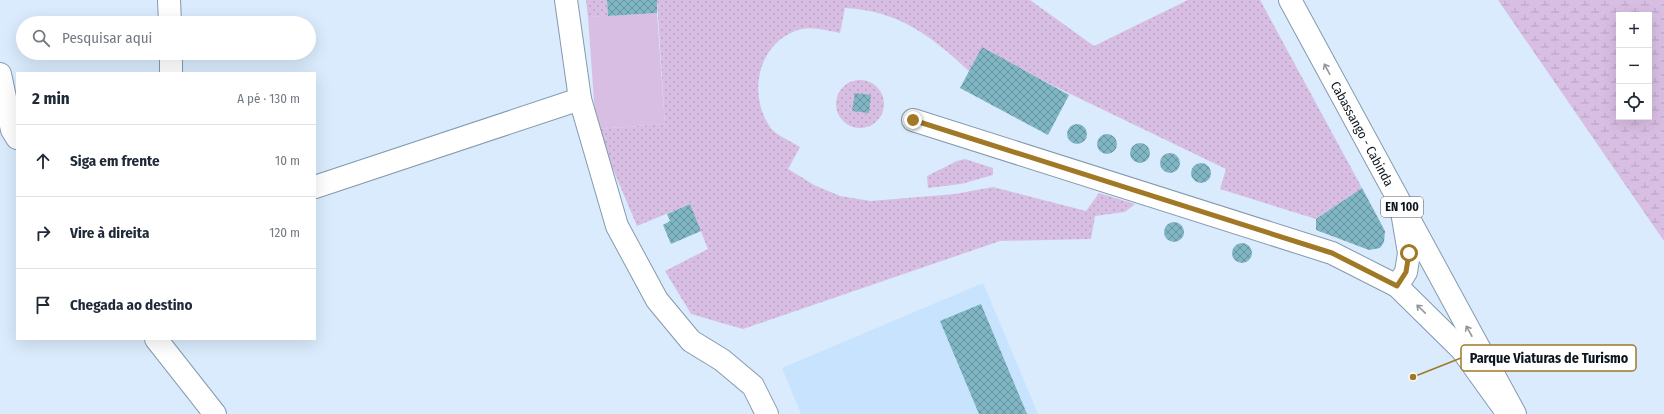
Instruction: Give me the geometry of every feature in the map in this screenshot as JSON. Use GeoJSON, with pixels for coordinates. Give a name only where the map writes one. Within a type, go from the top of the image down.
{"type":"FeatureCollection","features":[{"type":"Feature","properties":{"kind":"street"},"geometry":{"type":"LineString","coordinates":[[169,0],[170,16]]}},
{"type":"Feature","properties":{"kind":"street"},"geometry":{"type":"LineString","coordinates":[[566,0],[580,99],[617,226],[657,300],[691,341],[722,360],[753,386],[767,414]]}},
{"type":"Feature","properties":{"kind":"street","name":"Cabassango - Cabinda"},"geometry":{"type":"LineString","coordinates":[[1290,0],[1515,414]]}},
{"type":"Feature","properties":{"kind":"street"},"geometry":{"type":"LineString","coordinates":[[171,60],[171,72]]}},
{"type":"Feature","properties":{"kind":"street"},"geometry":{"type":"LineString","coordinates":[[0,74],[12,130],[16,136]]}},
{"type":"Feature","properties":{"kind":"street"},"geometry":{"type":"LineString","coordinates":[[316,187],[580,99]]}},
{"type":"Feature","properties":{"kind":"street"},"geometry":{"type":"LineString","coordinates":[[913,120],[1332,253],[1397,286],[1462,350],[1508,414]]}},
{"type":"Feature","properties":{"kind":"street"},"geometry":{"type":"LineString","coordinates":[[1397,286],[1406,272],[1409,253],[1400,204]]}},
{"type":"Feature","properties":{"kind":"street"},"geometry":{"type":"LineString","coordinates":[[157,340],[215,414]]}},
{"type":"Feature","properties":{"kind":"shaded area"},"geometry":{"type":"Polygon","coordinates":[[[983,283],[1038,414],[801,414],[782,368],[983,283]]]}},
{"type":"Feature","properties":{"kind":"green space"},"geometry":{"type":"Polygon","coordinates":[[[586,0],[607,0],[608,16],[588,17],[586,0]]]}},
{"type":"Feature","properties":{"kind":"green space"},"geometry":{"type":"Polygon","coordinates":[[[657,0],[1030,0],[1094,46],[1188,0],[1260,0],[1362,188],[1316,219],[1220,189],[1226,169],[1056,87],[982,48],[969,71],[941,46],[913,27],[882,14],[845,8],[840,33],[811,28],[795,31],[782,38],[772,48],[760,73],[758,87],[759,101],[763,114],[770,127],[779,135],[800,147],[788,169],[814,185],[840,196],[871,201],[955,194],[993,187],[1086,211],[1099,193],[1135,204],[1125,212],[1095,216],[1091,239],[1000,241],[743,329],[691,314],[665,271],[708,249],[690,204],[637,226],[596,129],[665,124],[657,0]]]}},
{"type":"Feature","properties":{"kind":"green space"},"geometry":{"type":"Polygon","coordinates":[[[1498,0],[1664,0],[1664,241],[1498,0]]]}},
{"type":"Feature","properties":{"kind":"green space"},"geometry":{"type":"Polygon","coordinates":[[[657,13],[665,124],[596,129],[588,17],[657,13]]]}},
{"type":"Feature","properties":{"kind":"green space"},"geometry":{"type":"Polygon","coordinates":[[[860,80],[869,82],[877,87],[882,95],[884,104],[882,113],[877,121],[869,126],[860,128],[851,126],[843,121],[838,113],[836,104],[838,95],[843,87],[851,82],[860,80]]]}},
{"type":"Feature","properties":{"kind":"green space"},"geometry":{"type":"Polygon","coordinates":[[[965,159],[993,168],[993,175],[961,184],[928,188],[927,176],[957,161],[965,159]]]}},
{"type":"Feature","properties":{"kind":"building"},"geometry":{"type":"Polygon","coordinates":[[[607,0],[657,0],[657,13],[608,16],[607,0]]]}},
{"type":"Feature","properties":{"kind":"building"},"geometry":{"type":"Polygon","coordinates":[[[982,47],[1069,95],[1048,135],[960,88],[982,47]]]}},
{"type":"Feature","properties":{"kind":"building"},"geometry":{"type":"Polygon","coordinates":[[[855,93],[871,95],[869,113],[852,111],[855,93]]]}},
{"type":"Feature","properties":{"kind":"building"},"geometry":{"type":"Polygon","coordinates":[[[1077,124],[1084,127],[1087,134],[1084,141],[1077,144],[1070,141],[1067,134],[1070,127],[1077,124]]]}},
{"type":"Feature","properties":{"kind":"building"},"geometry":{"type":"Polygon","coordinates":[[[1107,134],[1114,137],[1117,144],[1114,151],[1107,154],[1100,151],[1097,144],[1100,137],[1107,134]]]}},
{"type":"Feature","properties":{"kind":"building"},"geometry":{"type":"Polygon","coordinates":[[[1140,143],[1147,146],[1150,153],[1147,160],[1140,163],[1133,160],[1130,153],[1133,146],[1140,143]]]}},
{"type":"Feature","properties":{"kind":"building"},"geometry":{"type":"Polygon","coordinates":[[[1170,153],[1177,156],[1180,163],[1177,170],[1170,173],[1163,170],[1160,163],[1163,156],[1170,153]]]}},
{"type":"Feature","properties":{"kind":"building"},"geometry":{"type":"Polygon","coordinates":[[[1201,163],[1208,166],[1211,173],[1208,180],[1201,183],[1194,180],[1191,173],[1194,166],[1201,163]]]}},
{"type":"Feature","properties":{"kind":"building"},"geometry":{"type":"Polygon","coordinates":[[[1362,188],[1385,231],[1384,242],[1380,248],[1369,250],[1316,230],[1316,219],[1362,188]]]}},
{"type":"Feature","properties":{"kind":"building"},"geometry":{"type":"Polygon","coordinates":[[[690,204],[701,231],[671,244],[663,225],[670,221],[667,214],[690,204]]]}},
{"type":"Feature","properties":{"kind":"building"},"geometry":{"type":"Polygon","coordinates":[[[1174,222],[1181,225],[1184,232],[1181,239],[1174,242],[1167,239],[1164,232],[1167,225],[1174,222]]]}},
{"type":"Feature","properties":{"kind":"building"},"geometry":{"type":"Polygon","coordinates":[[[1242,243],[1249,246],[1252,253],[1249,260],[1242,263],[1235,260],[1232,253],[1235,246],[1242,243]]]}},
{"type":"Feature","properties":{"kind":"building"},"geometry":{"type":"Polygon","coordinates":[[[981,304],[1027,414],[979,414],[940,321],[981,304]]]}},
{"type":"Feature","properties":{"kind":"place","name":"Parque Viaturas de Turismo"},"geometry":{"type":"Point","coordinates":[1413,377]}},
{"type":"Feature","properties":{"kind":"route"},"geometry":{"type":"LineString","coordinates":[[913,120],[1332,253],[1397,286],[1406,272],[1409,253]]}}]}
